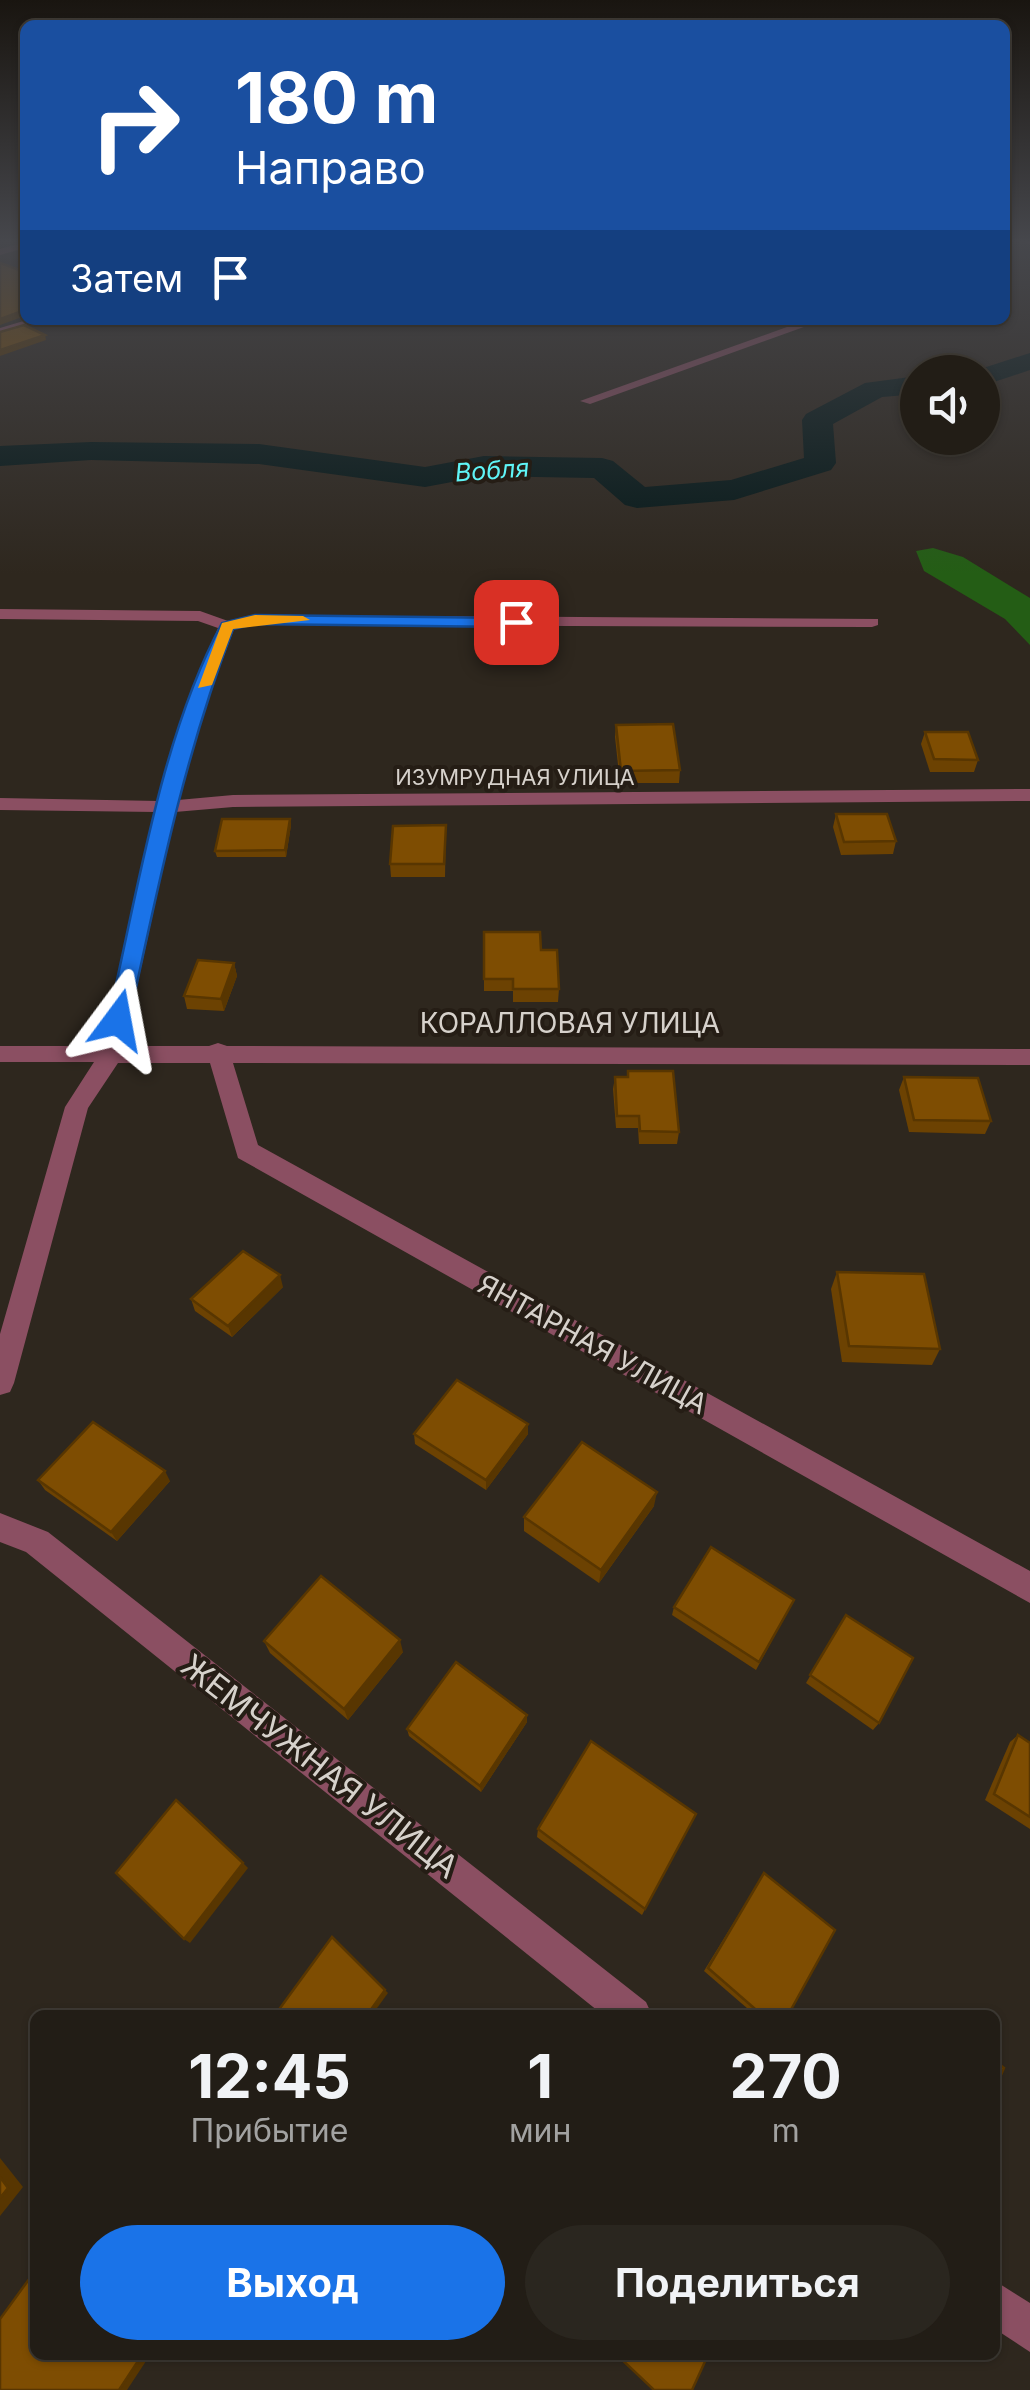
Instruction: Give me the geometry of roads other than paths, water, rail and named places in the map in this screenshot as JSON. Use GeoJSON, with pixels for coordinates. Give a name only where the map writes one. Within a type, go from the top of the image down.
{"type":"FeatureCollection","features":[{"type":"Feature","properties":{"kind":"street"},"geometry":{"type":"LineString","coordinates":[[586,401],[730,351]]}},
{"type":"Feature","properties":{"kind":"street"},"geometry":{"type":"LineString","coordinates":[[0,614],[200,616],[227,626],[255,620],[872,622]]}},
{"type":"Feature","properties":{"kind":"street"},"geometry":{"type":"LineString","coordinates":[[0,1383],[77,1108],[110,1055],[166,807],[194,712],[227,626]]}},
{"type":"Feature","properties":{"kind":"street","name":"ИЗУМРУДНАЯ УЛИЦА"},"geometry":{"type":"LineString","coordinates":[[0,804],[166,807],[232,802],[1030,795]]}},
{"type":"Feature","properties":{"kind":"street","name":"КОРАЛЛОВАЯ УЛИЦА"},"geometry":{"type":"LineString","coordinates":[[110,1055],[218,1051],[1030,1057]]}},
{"type":"Feature","properties":{"kind":"street","name":"ЯНТАРНАЯ УЛИЦА"},"geometry":{"type":"LineString","coordinates":[[218,1051],[247,1151],[1030,1588]]}},
{"type":"Feature","properties":{"kind":"street"},"geometry":{"type":"LineString","coordinates":[[0,1054],[110,1055]]}},
{"type":"Feature","properties":{"kind":"street","name":"ЖЕМЧУЖНАЯ УЛИЦА"},"geometry":{"type":"LineString","coordinates":[[0,1527],[37,1542],[628,2010]]}},
{"type":"Feature","properties":{"kind":"street"},"geometry":{"type":"LineString","coordinates":[[1000,2306],[1030,2330]]}},
{"type":"Feature","properties":{"kind":"waterway","name":"Вобля"},"geometry":{"type":"LineString","coordinates":[[1000,371],[1030,361]]}},
{"type":"Feature","properties":{"kind":"waterway","name":"Вобля"},"geometry":{"type":"LineString","coordinates":[[0,456],[91,451],[259,454],[425,477],[484,466],[602,468],[637,498],[734,490],[820,463],[817,420],[875,389],[900,387]]}}]}
